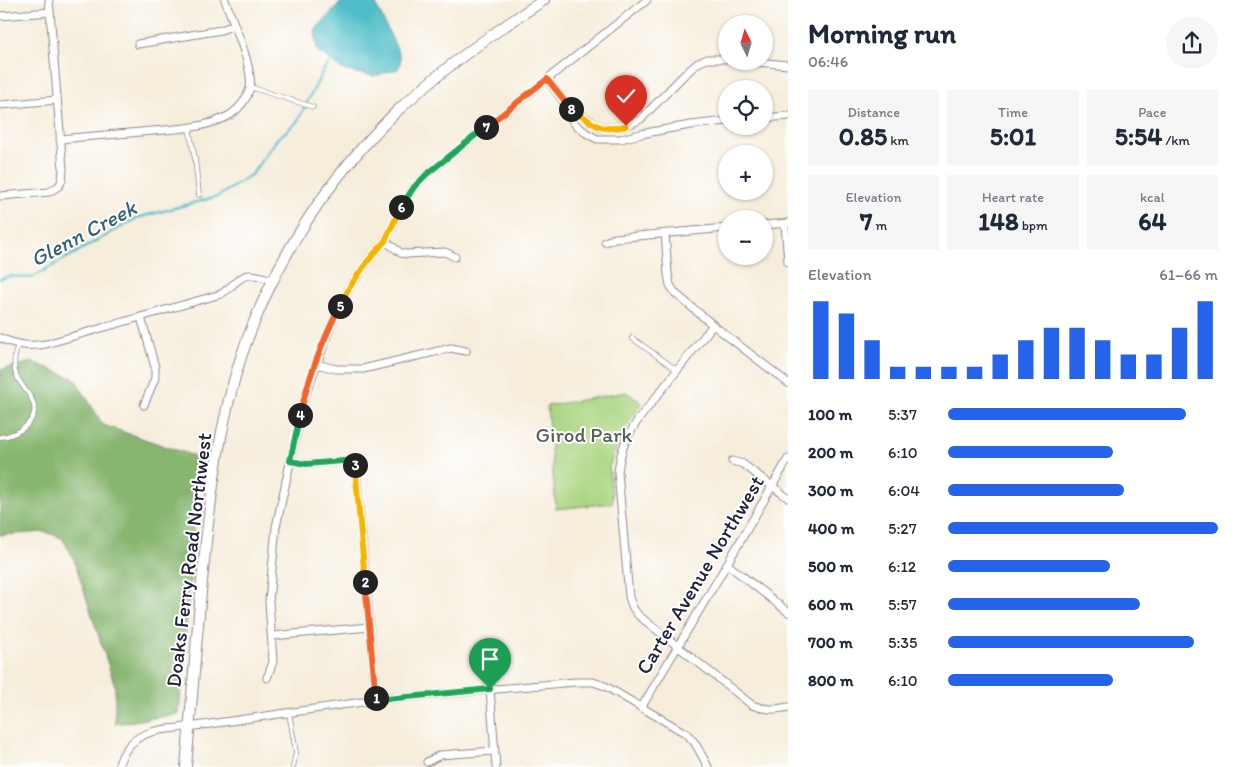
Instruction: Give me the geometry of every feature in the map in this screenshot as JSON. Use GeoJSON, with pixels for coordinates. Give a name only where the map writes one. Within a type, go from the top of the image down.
{"type":"FeatureCollection","features":[{"type":"Feature","properties":{"kind":"main road","name":"Doaks Ferry Road Northwest"},"geometry":{"type":"LineString","coordinates":[[186,767],[209,513],[221,442],[227,410],[242,356],[272,280],[317,204],[345,167],[394,114],[434,78],[482,41],[544,0]]}},
{"type":"Feature","properties":{"kind":"street"},"geometry":{"type":"LineString","coordinates":[[0,196],[49,192],[59,186],[62,180],[63,169],[49,0]]}},
{"type":"Feature","properties":{"kind":"street"},"geometry":{"type":"LineString","coordinates":[[60,139],[189,128],[213,122],[228,116],[236,110],[244,101],[250,87],[249,68],[225,0]]}},
{"type":"Feature","properties":{"kind":"street"},"geometry":{"type":"LineString","coordinates":[[268,678],[274,662],[269,601],[276,527],[304,399],[332,323],[349,288],[367,262],[385,241],[403,204],[414,187],[427,174],[647,0]]}},
{"type":"Feature","properties":{"kind":"street"},"geometry":{"type":"LineString","coordinates":[[0,16],[50,12]]}},
{"type":"Feature","properties":{"kind":"street"},"geometry":{"type":"LineString","coordinates":[[138,44],[222,30],[234,25]]}},
{"type":"Feature","properties":{"kind":"street"},"geometry":{"type":"LineString","coordinates":[[547,79],[570,109],[599,127],[611,128],[626,126],[641,119],[698,63],[707,59],[718,60]]}},
{"type":"Feature","properties":{"kind":"street"},"geometry":{"type":"LineString","coordinates":[[773,64],[788,65]]}},
{"type":"Feature","properties":{"kind":"street"},"geometry":{"type":"LineString","coordinates":[[0,105],[57,100]]}},
{"type":"Feature","properties":{"kind":"street"},"geometry":{"type":"LineString","coordinates":[[570,109],[570,116],[576,124],[586,133],[597,138],[621,139],[667,129],[718,122]]}},
{"type":"Feature","properties":{"kind":"street"},"geometry":{"type":"LineString","coordinates":[[773,117],[788,116]]}},
{"type":"Feature","properties":{"kind":"street"},"geometry":{"type":"LineString","coordinates":[[773,225],[786,224],[788,262]]}},
{"type":"Feature","properties":{"kind":"street"},"geometry":{"type":"LineString","coordinates":[[605,242],[615,238],[718,229]]}},
{"type":"Feature","properties":{"kind":"street"},"geometry":{"type":"LineString","coordinates":[[665,234],[670,285],[676,294],[788,383]]}},
{"type":"Feature","properties":{"kind":"street"},"geometry":{"type":"LineString","coordinates":[[385,241],[406,254],[445,252],[456,257]]}},
{"type":"Feature","properties":{"kind":"street"},"geometry":{"type":"LineString","coordinates":[[0,338],[18,344],[36,346],[46,344],[220,294],[243,276],[250,274],[272,280]]}},
{"type":"Feature","properties":{"kind":"street"},"geometry":{"type":"LineString","coordinates":[[141,317],[154,366],[155,378],[144,405]]}},
{"type":"Feature","properties":{"kind":"street"},"geometry":{"type":"LineString","coordinates":[[713,325],[638,420],[620,452],[618,472],[629,597],[638,615],[752,705],[762,709],[774,710],[788,707]]}},
{"type":"Feature","properties":{"kind":"street"},"geometry":{"type":"LineString","coordinates":[[316,364],[336,370],[363,369],[451,348],[466,351]]}},
{"type":"Feature","properties":{"kind":"street","name":"Carter Avenue Northwest"},"geometry":{"type":"LineString","coordinates":[[641,708],[788,459]]}},
{"type":"Feature","properties":{"kind":"street"},"geometry":{"type":"LineString","coordinates":[[290,461],[306,464],[355,460],[376,700]]}},
{"type":"Feature","properties":{"kind":"street"},"geometry":{"type":"LineString","coordinates":[[732,461],[743,464],[788,498]]}},
{"type":"Feature","properties":{"kind":"street"},"geometry":{"type":"LineString","coordinates":[[727,564],[788,612]]}},
{"type":"Feature","properties":{"kind":"street"},"geometry":{"type":"LineString","coordinates":[[272,636],[369,627]]}},
{"type":"Feature","properties":{"kind":"street"},"geometry":{"type":"LineString","coordinates":[[118,767],[123,753],[130,744],[148,733],[376,700],[575,682],[593,682],[604,686],[687,734],[708,767]]}},
{"type":"Feature","properties":{"kind":"street"},"geometry":{"type":"LineString","coordinates":[[490,689],[496,767]]}},
{"type":"Feature","properties":{"kind":"street"},"geometry":{"type":"LineString","coordinates":[[427,762],[440,755],[494,751]]}},
{"type":"Feature","properties":{"kind":"lane"},"geometry":{"type":"LineString","coordinates":[[250,87],[313,106]]}},
{"type":"Feature","properties":{"kind":"lane"},"geometry":{"type":"LineString","coordinates":[[189,128],[199,195]]}},
{"type":"Feature","properties":{"kind":"lane"},"geometry":{"type":"LineString","coordinates":[[632,338],[678,370]]}},
{"type":"Feature","properties":{"kind":"lane"},"geometry":{"type":"LineString","coordinates":[[0,437],[22,431],[32,420],[35,407],[30,394],[20,383],[15,372],[14,359],[18,344]]}},
{"type":"Feature","properties":{"kind":"lane"},"geometry":{"type":"LineString","coordinates":[[289,713],[296,752],[292,767]]}},
{"type":"Feature","properties":{"kind":"green space"},"geometry":{"type":"Polygon","coordinates":[[[33,362],[75,379],[103,425],[200,458],[179,714],[115,724],[115,686],[73,557],[62,538],[46,532],[0,535],[0,370],[33,362]]]}},
{"type":"Feature","properties":{"kind":"green space","name":"Girod Park"},"geometry":{"type":"Polygon","coordinates":[[[626,392],[642,403],[623,431],[609,467],[613,503],[556,509],[547,406],[626,392]]]}},
{"type":"Feature","properties":{"kind":"water"},"geometry":{"type":"Polygon","coordinates":[[[343,0],[374,0],[400,56],[401,63],[398,69],[374,76],[346,71],[319,53],[315,30],[343,0]]]}},
{"type":"Feature","properties":{"kind":"waterway","name":"Glenn Creek"},"geometry":{"type":"LineString","coordinates":[[0,279],[10,276],[31,278],[137,218],[219,196],[252,174],[277,139],[297,122],[324,69],[334,59]]}},
{"type":"Feature","properties":{"kind":"route"},"geometry":{"type":"LineString","coordinates":[[490,689],[376,700],[355,460],[306,464],[290,461],[304,399],[332,323],[349,288],[367,262],[385,241],[403,204],[414,187],[427,174],[547,79],[570,109],[599,127],[626,126]]}}]}
